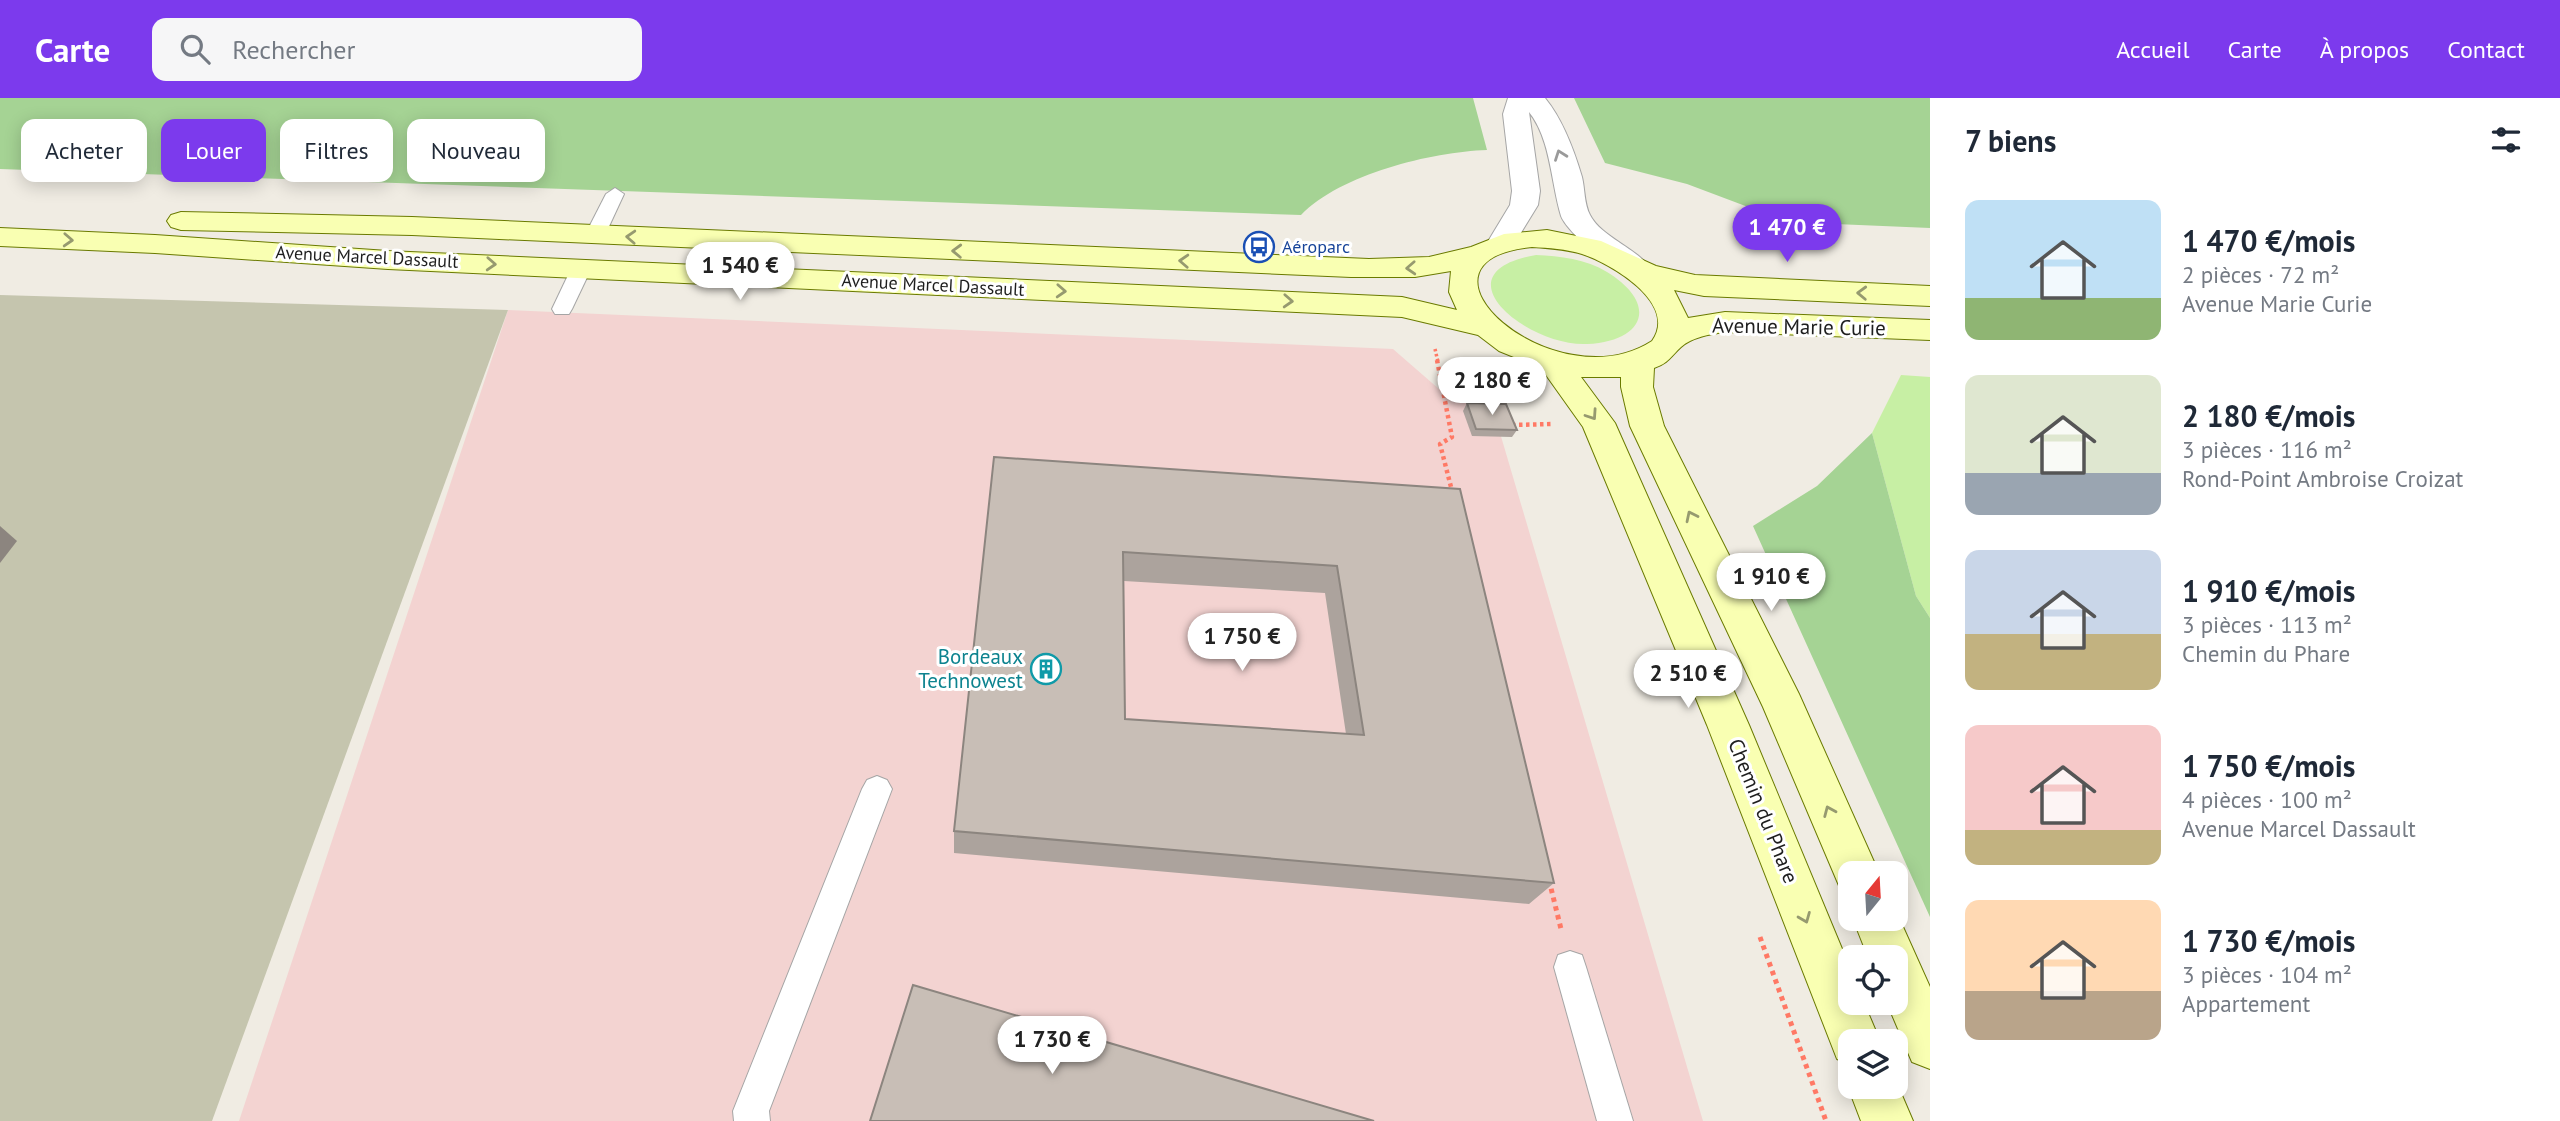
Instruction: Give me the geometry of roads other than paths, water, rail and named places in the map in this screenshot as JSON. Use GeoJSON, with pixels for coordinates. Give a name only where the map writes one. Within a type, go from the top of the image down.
{"type":"FeatureCollection","features":[{"type":"Feature","properties":{"kind":"main road","name":"Avenue Marcel Dassault"},"geometry":{"type":"LineString","coordinates":[[0,214],[412,226],[1397,269],[1442,266],[1489,249]]}},
{"type":"Feature","properties":{"kind":"main road","name":"Avenue Marcel Dassault"},"geometry":{"type":"LineString","coordinates":[[0,237],[581,269],[1389,306],[1415,309],[1486,327]]}},
{"type":"Feature","properties":{"kind":"main road"},"geometry":{"type":"LineString","coordinates":[[1532,239],[1568,242],[1604,252],[1636,269],[1659,289],[1673,311],[1675,325],[1671,339],[1655,355],[1627,366],[1591,368],[1552,361],[1515,346],[1486,327],[1472,311],[1464,295],[1462,279],[1467,265],[1489,249],[1532,239]]}},
{"type":"Feature","properties":{"kind":"main road","name":"Avenue Marie Curie"},"geometry":{"type":"LineString","coordinates":[[1636,269],[1674,282],[1704,286],[1930,296]]}},
{"type":"Feature","properties":{"kind":"main road","name":"Avenue Marie Curie"},"geometry":{"type":"LineString","coordinates":[[1671,339],[1697,326],[1725,322],[1930,330]]}},
{"type":"Feature","properties":{"kind":"main road","name":"Chemin du Phare"},"geometry":{"type":"LineString","coordinates":[[1552,361],[1598,423],[1728,725],[1850,1029]]}},
{"type":"Feature","properties":{"kind":"main road"},"geometry":{"type":"LineString","coordinates":[[1638,362],[1637,387],[1647,426],[1784,707],[1851,861]]}},
{"type":"Feature","properties":{"kind":"main road"},"geometry":{"type":"LineString","coordinates":[[1908,994],[1930,1044]]}},
{"type":"Feature","properties":{"kind":"main road"},"geometry":{"type":"LineString","coordinates":[[1878,1099],[1887,1121]]}},
{"type":"Feature","properties":{"kind":"street"},"geometry":{"type":"LineString","coordinates":[[1489,249],[1524,205],[1526,191],[1516,114],[1521,98]]}},
{"type":"Feature","properties":{"kind":"street"},"geometry":{"type":"LineString","coordinates":[[1532,98],[1546,116],[1568,177],[1576,218],[1607,248],[1636,269]]}},
{"type":"Feature","properties":{"kind":"lane"},"geometry":{"type":"LineString","coordinates":[[595,235],[615,194]]}},
{"type":"Feature","properties":{"kind":"lane"},"geometry":{"type":"LineString","coordinates":[[562,309],[581,269]]}},
{"type":"Feature","properties":{"kind":"lane"},"geometry":{"type":"LineString","coordinates":[[752,1121],[751,1111],[877,789]]}},
{"type":"Feature","properties":{"kind":"lane"},"geometry":{"type":"LineString","coordinates":[[1570,967],[1615,1121]]}},
{"type":"Feature","properties":{"kind":"place","name":"Aéroparc"},"geometry":{"type":"Point","coordinates":[1259,247]}},
{"type":"Feature","properties":{"kind":"place","name":"Bordeaux Technowest"},"geometry":{"type":"Point","coordinates":[1046,669]}}]}
